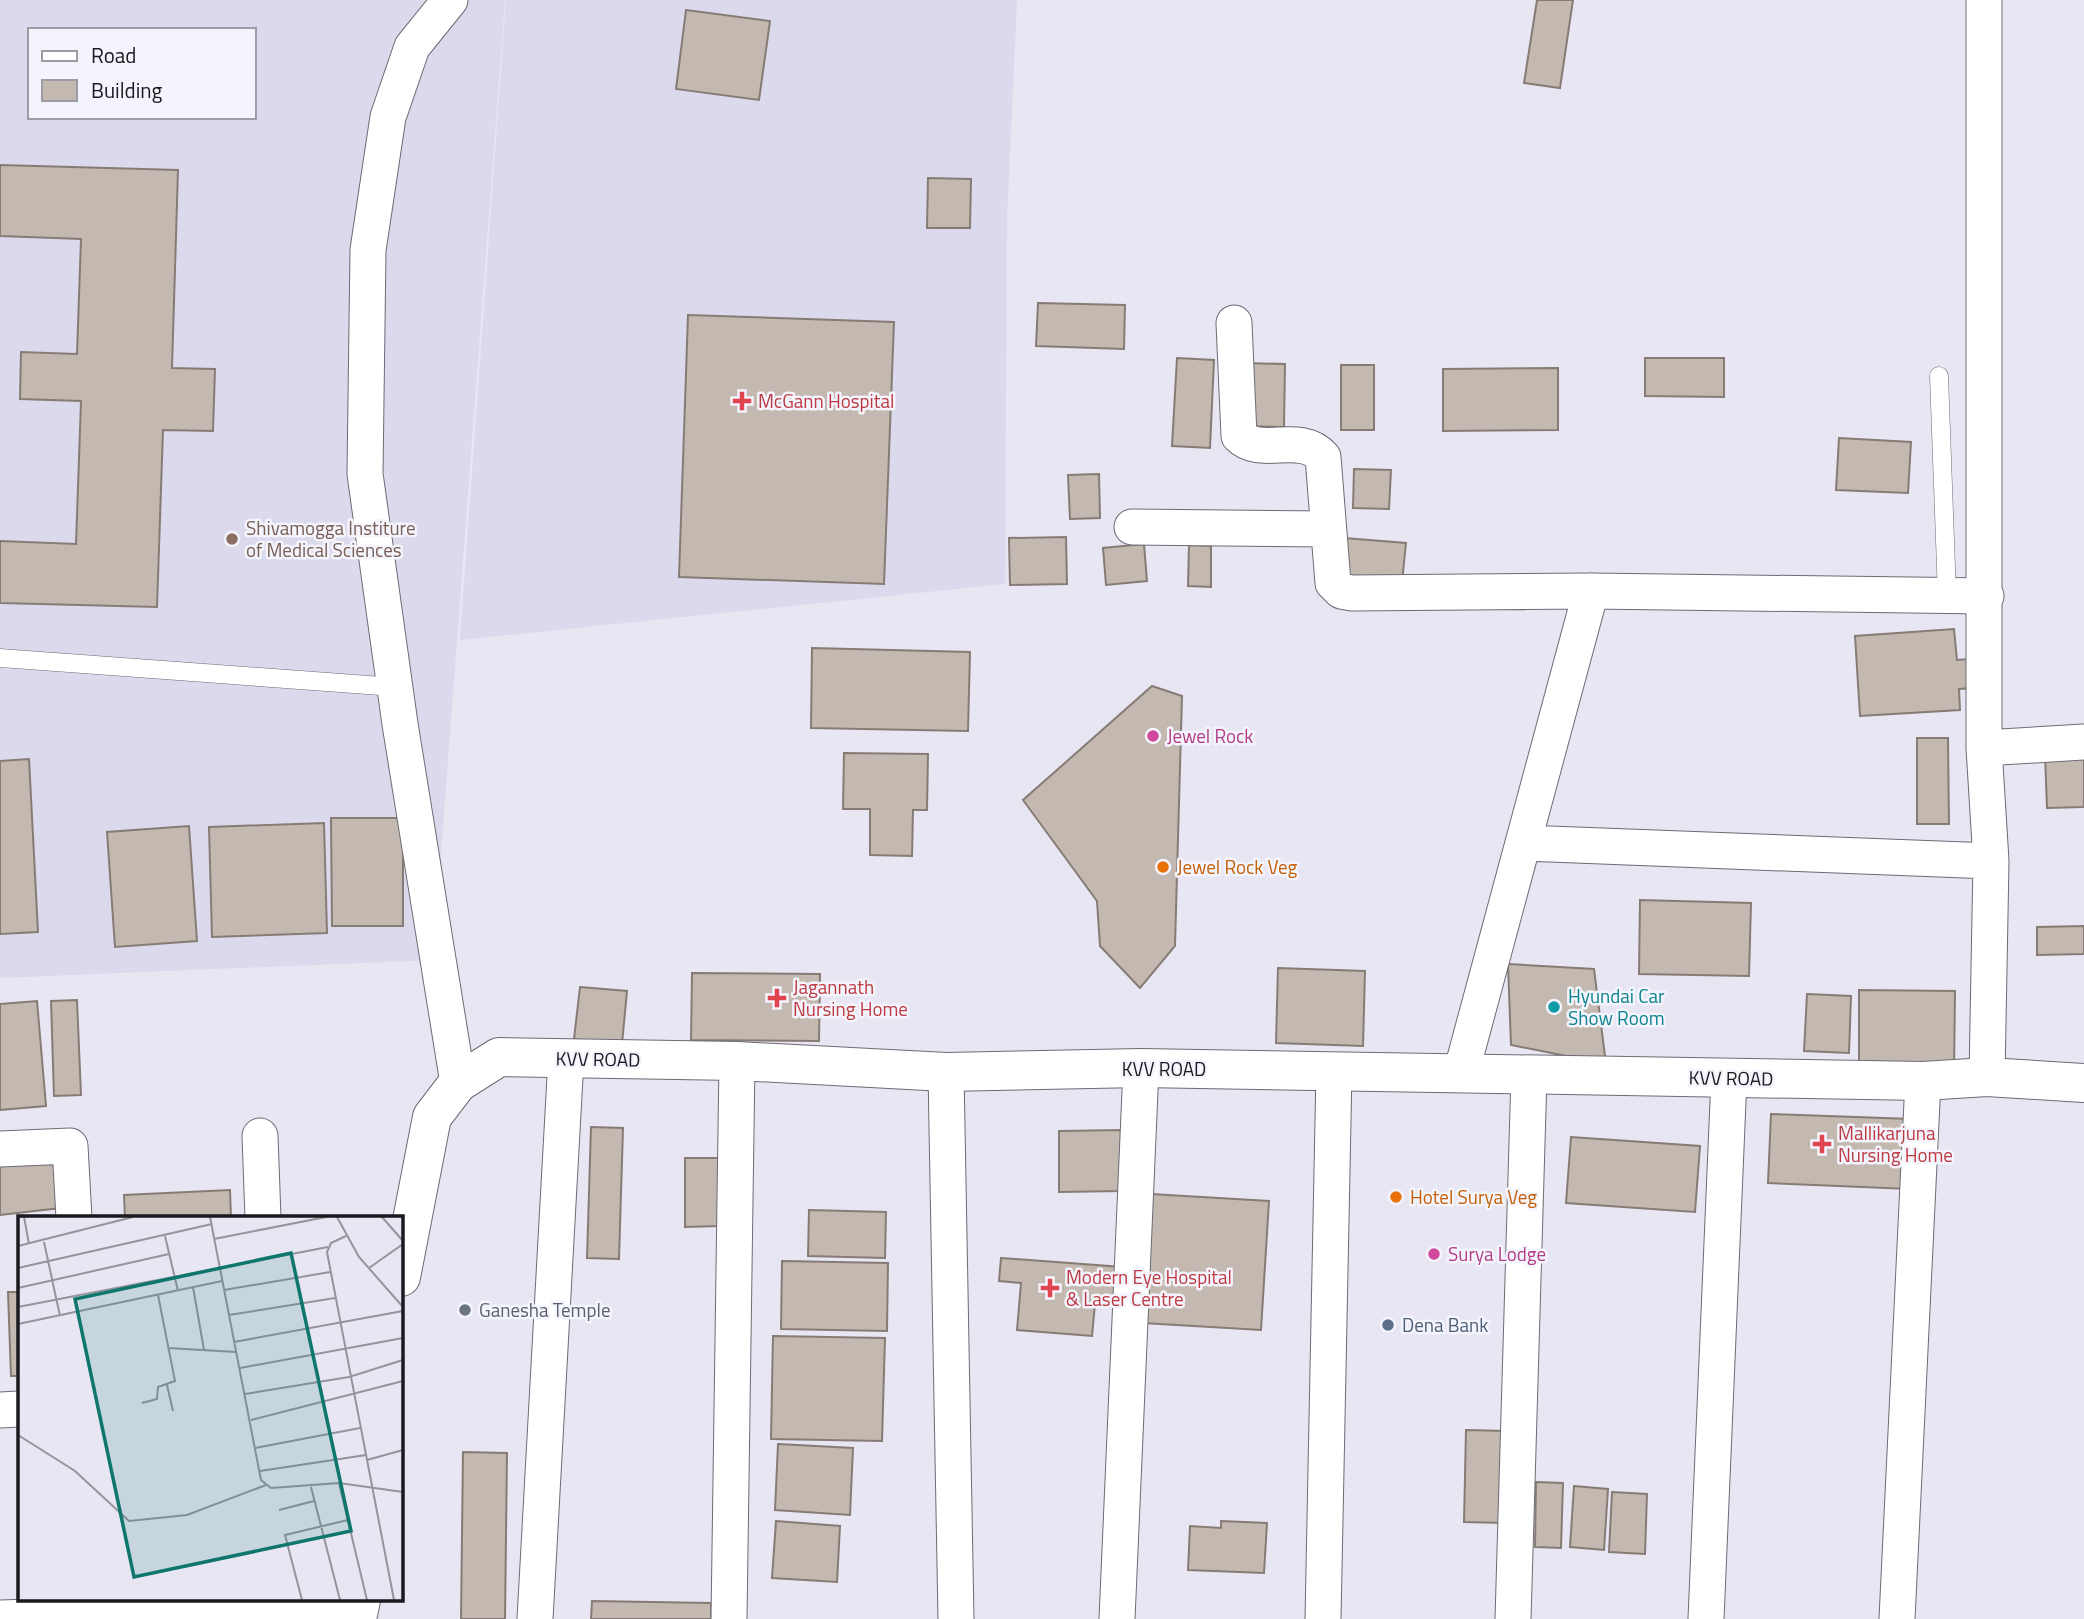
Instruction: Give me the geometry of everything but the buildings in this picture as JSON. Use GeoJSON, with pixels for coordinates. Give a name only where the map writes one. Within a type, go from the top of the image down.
{"type":"FeatureCollection","features":[{"type":"Feature","properties":{"kind":"main road","name":"KVV ROAD"},"geometry":{"type":"LineString","coordinates":[[402,1272],[432,1117],[458,1083],[499,1057],[737,1061],[946,1072],[1141,1068],[1923,1081],[1987,1077],[2084,1083]]}},
{"type":"Feature","properties":{"kind":"street"},"geometry":{"type":"LineString","coordinates":[[1984,0],[1984,748],[1991,861],[1987,1077]]}},
{"type":"Feature","properties":{"kind":"street"},"geometry":{"type":"LineString","coordinates":[[448,1],[412,47],[388,117],[368,250],[365,474],[395,687],[458,1083]]}},
{"type":"Feature","properties":{"kind":"street"},"geometry":{"type":"LineString","coordinates":[[1234,323],[1239,436],[1249,444],[1302,444],[1316,450],[1323,457],[1333,583],[1341,591],[1986,596]]}},
{"type":"Feature","properties":{"kind":"street"},"geometry":{"type":"LineString","coordinates":[[1132,527],[1328,529]]}},
{"type":"Feature","properties":{"kind":"street"},"geometry":{"type":"LineString","coordinates":[[1461,1073],[1591,591]]}},
{"type":"Feature","properties":{"kind":"street"},"geometry":{"type":"LineString","coordinates":[[1984,748],[2084,742]]}},
{"type":"Feature","properties":{"kind":"street"},"geometry":{"type":"LineString","coordinates":[[1523,843],[1991,861]]}},
{"type":"Feature","properties":{"kind":"street"},"geometry":{"type":"LineString","coordinates":[[535,1619],[566,1059]]}},
{"type":"Feature","properties":{"kind":"street"},"geometry":{"type":"LineString","coordinates":[[729,1619],[737,1061]]}},
{"type":"Feature","properties":{"kind":"street"},"geometry":{"type":"LineString","coordinates":[[1116,1619],[1141,1068]]}},
{"type":"Feature","properties":{"kind":"street"},"geometry":{"type":"LineString","coordinates":[[1323,1619],[1334,1071]]}},
{"type":"Feature","properties":{"kind":"street"},"geometry":{"type":"LineString","coordinates":[[946,1072],[956,1619]]}},
{"type":"Feature","properties":{"kind":"street"},"geometry":{"type":"LineString","coordinates":[[1513,1619],[1529,1075]]}},
{"type":"Feature","properties":{"kind":"street"},"geometry":{"type":"LineString","coordinates":[[1706,1619],[1729,1078]]}},
{"type":"Feature","properties":{"kind":"street"},"geometry":{"type":"LineString","coordinates":[[1897,1619],[1923,1081]]}},
{"type":"Feature","properties":{"kind":"street"},"geometry":{"type":"LineString","coordinates":[[260,1136],[263,1216]]}},
{"type":"Feature","properties":{"kind":"street"},"geometry":{"type":"LineString","coordinates":[[0,1149],[70,1146],[74,1216]]}},
{"type":"Feature","properties":{"kind":"street"},"geometry":{"type":"LineString","coordinates":[[0,1410],[18,1409]]}},
{"type":"Feature","properties":{"kind":"street"},"geometry":{"type":"LineString","coordinates":[[0,1618],[81,1607],[360,1608]]}},
{"type":"Feature","properties":{"kind":"lane"},"geometry":{"type":"LineString","coordinates":[[1939,376],[1947,595]]}},
{"type":"Feature","properties":{"kind":"lane"},"geometry":{"type":"LineString","coordinates":[[0,658],[395,687]]}},
{"type":"Feature","properties":{"kind":"shaded area","name":"Shivamogga Institure of Medical Sciences"},"geometry":{"type":"Polygon","coordinates":[[[0,0],[505,0],[433,960],[0,978],[0,0]]]}},
{"type":"Feature","properties":{"kind":"shaded area","name":"McGann Hospital"},"geometry":{"type":"Polygon","coordinates":[[[506,0],[1017,0],[1007,218],[1005,584],[460,640],[506,0]]]}},
{"type":"Feature","properties":{"kind":"place","name":"McGann Hospital"},"geometry":{"type":"Point","coordinates":[742,401]}},
{"type":"Feature","properties":{"kind":"place","name":"Shivamogga Institure of Medical Sciences"},"geometry":{"type":"Point","coordinates":[232,539]}},
{"type":"Feature","properties":{"kind":"place","name":"Jewel Rock"},"geometry":{"type":"Point","coordinates":[1153,736]}},
{"type":"Feature","properties":{"kind":"place","name":"Jewel Rock Veg"},"geometry":{"type":"Point","coordinates":[1163,867]}},
{"type":"Feature","properties":{"kind":"place","name":"Jagannath Nursing Home"},"geometry":{"type":"Point","coordinates":[777,998]}},
{"type":"Feature","properties":{"kind":"place","name":"Hyundai Car Show Room"},"geometry":{"type":"Point","coordinates":[1554,1007]}},
{"type":"Feature","properties":{"kind":"place","name":"Mallikarjuna Nursing Home"},"geometry":{"type":"Point","coordinates":[1822,1144]}},
{"type":"Feature","properties":{"kind":"place","name":"Hotel Surya Veg"},"geometry":{"type":"Point","coordinates":[1396,1197]}},
{"type":"Feature","properties":{"kind":"place","name":"Surya Lodge"},"geometry":{"type":"Point","coordinates":[1434,1254]}},
{"type":"Feature","properties":{"kind":"place","name":"Modern Eye Hospital & Laser Centre"},"geometry":{"type":"Point","coordinates":[1050,1288]}},
{"type":"Feature","properties":{"kind":"place","name":"Ganesha Temple"},"geometry":{"type":"Point","coordinates":[465,1310]}},
{"type":"Feature","properties":{"kind":"place","name":"Dena Bank"},"geometry":{"type":"Point","coordinates":[1388,1325]}}]}
